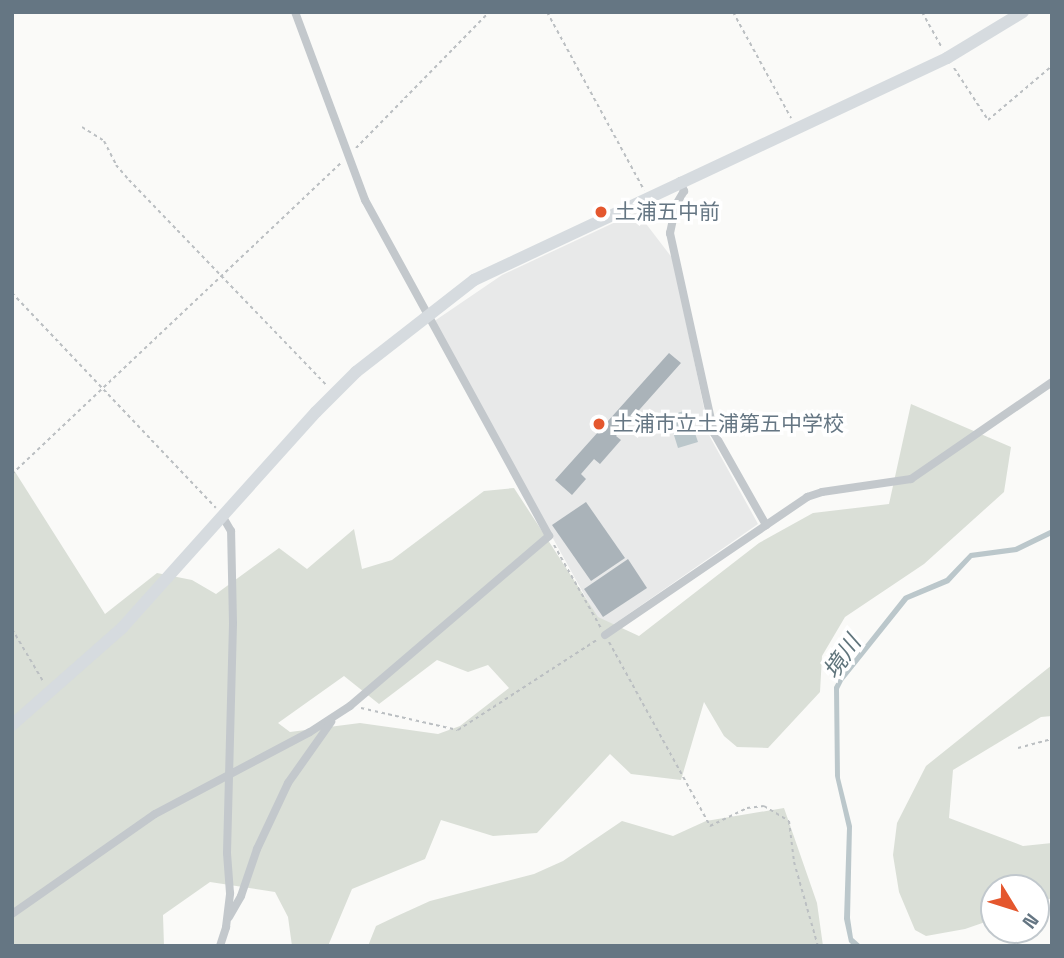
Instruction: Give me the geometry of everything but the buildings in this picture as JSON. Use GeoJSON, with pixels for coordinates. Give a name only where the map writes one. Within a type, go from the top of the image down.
{"type":"FeatureCollection","features":[{"type":"Feature","properties":{"kind":"street"},"geometry":{"type":"LineString","coordinates":[[12,914],[155,814],[350,706],[549,536],[365,200],[295,12]]}},
{"type":"Feature","properties":{"kind":"street"},"geometry":{"type":"LineString","coordinates":[[12,725],[122,628],[334,394],[427,315],[474,280],[501,265],[947,58],[1023,12]]}},
{"type":"Feature","properties":{"kind":"street"},"geometry":{"type":"LineString","coordinates":[[680,181],[684,191],[676,205],[670,233],[714,433],[766,525]]}},
{"type":"Feature","properties":{"kind":"street"},"geometry":{"type":"LineString","coordinates":[[605,635],[807,497],[822,492],[911,479],[1052,382]]}},
{"type":"Feature","properties":{"kind":"street"},"geometry":{"type":"LineString","coordinates":[[220,946],[230,893],[227,853],[232,584],[231,531],[223,517]]}},
{"type":"Feature","properties":{"kind":"street"},"geometry":{"type":"LineString","coordinates":[[227,920],[242,896],[257,849],[288,783],[334,716]]}},
{"type":"Feature","properties":{"kind":"path"},"geometry":{"type":"LineString","coordinates":[[12,474],[347,157],[489,12]]}},
{"type":"Feature","properties":{"kind":"path"},"geometry":{"type":"LineString","coordinates":[[547,12],[648,197]]}},
{"type":"Feature","properties":{"kind":"path"},"geometry":{"type":"LineString","coordinates":[[733,12],[796,128]]}},
{"type":"Feature","properties":{"kind":"path"},"geometry":{"type":"LineString","coordinates":[[922,12],[947,58],[988,120],[1052,66]]}},
{"type":"Feature","properties":{"kind":"path"},"geometry":{"type":"LineString","coordinates":[[82,127],[104,141],[116,164],[129,180],[334,394]]}},
{"type":"Feature","properties":{"kind":"path"},"geometry":{"type":"LineString","coordinates":[[12,293],[223,517]]}},
{"type":"Feature","properties":{"kind":"path"},"geometry":{"type":"LineString","coordinates":[[549,536],[710,826],[747,808],[764,806],[789,821],[794,862],[818,946]]}},
{"type":"Feature","properties":{"kind":"path"},"geometry":{"type":"LineString","coordinates":[[12,629],[50,694]]}},
{"type":"Feature","properties":{"kind":"path"},"geometry":{"type":"LineString","coordinates":[[350,706],[458,730],[605,635]]}},
{"type":"Feature","properties":{"kind":"path"},"geometry":{"type":"LineString","coordinates":[[1018,748],[1052,739]]}},
{"type":"Feature","properties":{"kind":"shaded area","name":"土浦市立土浦第五中学校"},"geometry":{"type":"Polygon","coordinates":[[[637,212],[673,259],[710,437],[758,524],[607,629],[601,625],[433,322],[502,275],[637,212]]]}},
{"type":"Feature","properties":{"kind":"shaded area"},"geometry":{"type":"Polygon","coordinates":[[[911,404],[1011,447],[1004,492],[924,564],[845,617],[822,656],[820,692],[768,748],[737,747],[724,736],[704,702],[681,780],[631,774],[610,754],[537,833],[493,836],[441,820],[425,859],[352,889],[328,946],[292,946],[288,917],[275,892],[210,882],[163,915],[164,946],[12,946],[12,467],[105,614],[157,573],[192,580],[216,594],[279,548],[307,569],[354,529],[362,569],[392,560],[484,491],[514,488],[598,617],[639,636],[759,543],[813,513],[889,504],[911,404]],[[437,660],[379,704],[344,676],[278,723],[290,732],[360,723],[438,734],[460,726],[509,688],[488,665],[468,672],[437,660]]]}},
{"type":"Feature","properties":{"kind":"shaded area"},"geometry":{"type":"Polygon","coordinates":[[[687,410],[698,442],[678,448],[668,416],[687,410]]]}},
{"type":"Feature","properties":{"kind":"shaded area"},"geometry":{"type":"Polygon","coordinates":[[[1052,529],[1052,535],[1017,552],[972,558],[949,583],[908,600],[839,689],[840,778],[852,826],[850,918],[853,938],[862,946],[853,946],[849,942],[844,919],[847,828],[835,776],[834,687],[904,596],[946,578],[970,553],[1015,547],[1052,529]]]}},
{"type":"Feature","properties":{"kind":"shaded area"},"geometry":{"type":"Polygon","coordinates":[[[1052,665],[1052,716],[1041,717],[953,770],[949,818],[1023,846],[1052,843],[1052,898],[1050,899],[1050,874],[980,874],[980,924],[926,936],[915,930],[899,892],[893,855],[897,823],[926,766],[1052,665]]]}},
{"type":"Feature","properties":{"kind":"shaded area"},"geometry":{"type":"Polygon","coordinates":[[[784,808],[817,903],[823,946],[368,946],[376,926],[430,901],[534,874],[563,861],[622,821],[673,836],[706,821],[784,808]]]}},
{"type":"Feature","properties":{"kind":"place","name":"土浦五中前"},"geometry":{"type":"Point","coordinates":[601,212]}},
{"type":"Feature","properties":{"kind":"place","name":"土浦市立土浦第五中学校"},"geometry":{"type":"Point","coordinates":[599,424]}},
{"type":"Feature","properties":{"kind":"water label","name":"境川"},"geometry":{"type":"Point","coordinates":[842,657]}}]}
